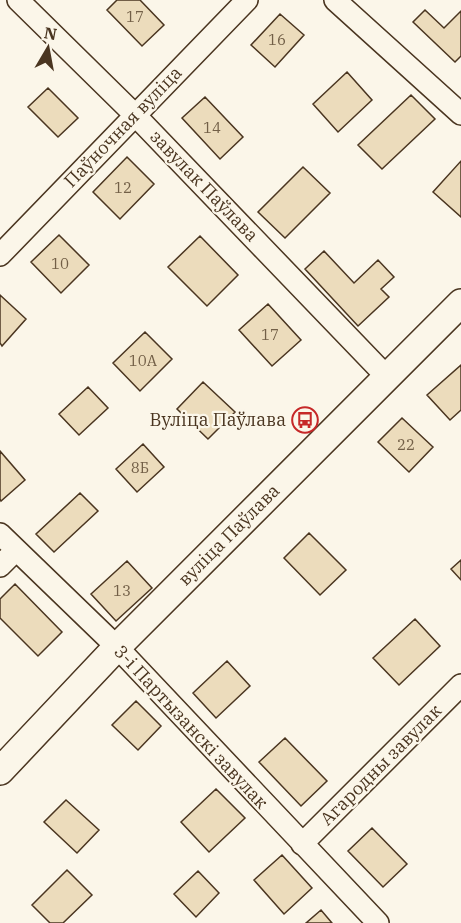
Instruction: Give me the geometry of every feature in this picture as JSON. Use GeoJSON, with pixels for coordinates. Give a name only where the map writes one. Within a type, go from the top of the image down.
{"type":"FeatureCollection","features":[{"type":"Feature","properties":{"kind":"street","name":"завулак Паўлава"},"geometry":{"type":"LineString","coordinates":[[18,0],[135,115],[386,376]]}},
{"type":"Feature","properties":{"kind":"street","name":"Паўночная вуліца"},"geometry":{"type":"LineString","coordinates":[[0,255],[247,0]]}},
{"type":"Feature","properties":{"kind":"street"},"geometry":{"type":"LineString","coordinates":[[335,0],[461,114]]}},
{"type":"Feature","properties":{"kind":"street","name":"вуліца Паўлава"},"geometry":{"type":"LineString","coordinates":[[0,771],[117,647],[461,303]]}},
{"type":"Feature","properties":{"kind":"street","name":"3-і Партызанскі завулак"},"geometry":{"type":"LineString","coordinates":[[0,534],[117,647],[378,923]]}},
{"type":"Feature","properties":{"kind":"street"},"geometry":{"type":"LineString","coordinates":[[0,566],[16,550]]}},
{"type":"Feature","properties":{"kind":"street","name":"Агародны завулак"},"geometry":{"type":"LineString","coordinates":[[302,844],[461,685]]}},
{"type":"Feature","properties":{"kind":"building"},"geometry":{"type":"Polygon","coordinates":[[[117,0],[140,0],[164,25],[142,46],[107,10],[117,0]]]}},
{"type":"Feature","properties":{"kind":"building"},"geometry":{"type":"Polygon","coordinates":[[[425,10],[444,28],[461,11],[461,56],[455,62],[413,22],[425,10]]]}},
{"type":"Feature","properties":{"kind":"building"},"geometry":{"type":"Polygon","coordinates":[[[280,14],[304,35],[275,67],[251,45],[280,14]]]}},
{"type":"Feature","properties":{"kind":"building"},"geometry":{"type":"Polygon","coordinates":[[[347,72],[372,100],[338,132],[313,104],[347,72]]]}},
{"type":"Feature","properties":{"kind":"building"},"geometry":{"type":"Polygon","coordinates":[[[48,88],[78,118],[58,137],[28,107],[48,88]]]}},
{"type":"Feature","properties":{"kind":"building"},"geometry":{"type":"Polygon","coordinates":[[[411,95],[435,119],[382,169],[358,145],[411,95]]]}},
{"type":"Feature","properties":{"kind":"building"},"geometry":{"type":"Polygon","coordinates":[[[205,97],[243,137],[220,159],[182,118],[205,97]]]}},
{"type":"Feature","properties":{"kind":"building"},"geometry":{"type":"Polygon","coordinates":[[[127,157],[154,184],[120,219],[93,192],[127,157]]]}},
{"type":"Feature","properties":{"kind":"building"},"geometry":{"type":"Polygon","coordinates":[[[461,161],[461,217],[433,192],[461,161]]]}},
{"type":"Feature","properties":{"kind":"building"},"geometry":{"type":"Polygon","coordinates":[[[303,167],[330,193],[285,238],[258,212],[303,167]]]}},
{"type":"Feature","properties":{"kind":"building"},"geometry":{"type":"Polygon","coordinates":[[[59,235],[89,265],[61,293],[31,262],[59,235]]]}},
{"type":"Feature","properties":{"kind":"building"},"geometry":{"type":"Polygon","coordinates":[[[200,236],[238,275],[207,306],[168,267],[200,236]]]}},
{"type":"Feature","properties":{"kind":"building"},"geometry":{"type":"Polygon","coordinates":[[[324,251],[354,283],[378,260],[394,277],[381,289],[389,297],[358,326],[305,269],[324,251]]]}},
{"type":"Feature","properties":{"kind":"building"},"geometry":{"type":"Polygon","coordinates":[[[0,295],[26,319],[2,346],[0,343],[0,295]]]}},
{"type":"Feature","properties":{"kind":"building"},"geometry":{"type":"Polygon","coordinates":[[[268,304],[301,340],[272,366],[239,330],[268,304]]]}},
{"type":"Feature","properties":{"kind":"building"},"geometry":{"type":"Polygon","coordinates":[[[145,332],[172,359],[140,391],[113,363],[145,332]]]}},
{"type":"Feature","properties":{"kind":"building"},"geometry":{"type":"Polygon","coordinates":[[[461,365],[461,410],[450,420],[427,395],[461,365]]]}},
{"type":"Feature","properties":{"kind":"building"},"geometry":{"type":"Polygon","coordinates":[[[203,382],[235,412],[208,439],[177,409],[203,382]]]}},
{"type":"Feature","properties":{"kind":"building"},"geometry":{"type":"Polygon","coordinates":[[[88,387],[108,408],[79,435],[59,414],[88,387]]]}},
{"type":"Feature","properties":{"kind":"building"},"geometry":{"type":"Polygon","coordinates":[[[402,418],[433,447],[409,472],[378,442],[402,418]]]}},
{"type":"Feature","properties":{"kind":"building"},"geometry":{"type":"Polygon","coordinates":[[[143,444],[164,467],[137,492],[116,469],[143,444]]]}},
{"type":"Feature","properties":{"kind":"building"},"geometry":{"type":"Polygon","coordinates":[[[0,451],[25,480],[1,501],[0,499],[0,451]]]}},
{"type":"Feature","properties":{"kind":"building"},"geometry":{"type":"Polygon","coordinates":[[[80,493],[98,511],[54,552],[36,534],[80,493]]]}},
{"type":"Feature","properties":{"kind":"building"},"geometry":{"type":"Polygon","coordinates":[[[309,533],[346,570],[320,595],[284,558],[309,533]]]}},
{"type":"Feature","properties":{"kind":"building"},"geometry":{"type":"Polygon","coordinates":[[[461,560],[461,580],[451,569],[461,560]]]}},
{"type":"Feature","properties":{"kind":"building"},"geometry":{"type":"Polygon","coordinates":[[[127,561],[152,588],[116,621],[91,594],[127,561]]]}},
{"type":"Feature","properties":{"kind":"building"},"geometry":{"type":"Polygon","coordinates":[[[15,584],[62,632],[38,656],[0,618],[0,599],[15,584]]]}},
{"type":"Feature","properties":{"kind":"building"},"geometry":{"type":"Polygon","coordinates":[[[415,619],[440,646],[399,685],[373,658],[415,619]]]}},
{"type":"Feature","properties":{"kind":"building"},"geometry":{"type":"Polygon","coordinates":[[[227,661],[250,686],[216,718],[193,693],[227,661]]]}},
{"type":"Feature","properties":{"kind":"building"},"geometry":{"type":"Polygon","coordinates":[[[136,701],[161,726],[138,750],[112,725],[136,701]]]}},
{"type":"Feature","properties":{"kind":"building"},"geometry":{"type":"Polygon","coordinates":[[[285,738],[327,781],[301,806],[259,762],[285,738]]]}},
{"type":"Feature","properties":{"kind":"building"},"geometry":{"type":"Polygon","coordinates":[[[216,789],[245,818],[209,852],[181,822],[216,789]]]}},
{"type":"Feature","properties":{"kind":"building"},"geometry":{"type":"Polygon","coordinates":[[[66,800],[99,830],[77,853],[44,822],[66,800]]]}},
{"type":"Feature","properties":{"kind":"building"},"geometry":{"type":"Polygon","coordinates":[[[372,828],[407,864],[383,887],[348,851],[372,828]]]}},
{"type":"Feature","properties":{"kind":"building"},"geometry":{"type":"Polygon","coordinates":[[[282,855],[312,888],[284,914],[254,880],[282,855]]]}},
{"type":"Feature","properties":{"kind":"building"},"geometry":{"type":"Polygon","coordinates":[[[67,870],[92,895],[63,923],[50,923],[32,905],[67,870]]]}},
{"type":"Feature","properties":{"kind":"building"},"geometry":{"type":"Polygon","coordinates":[[[198,871],[219,893],[196,917],[174,894],[198,871]]]}},
{"type":"Feature","properties":{"kind":"building"},"geometry":{"type":"Polygon","coordinates":[[[321,910],[332,923],[306,923],[321,910]]]}},
{"type":"Feature","properties":{"kind":"place","name":"Вуліца Паўлава"},"geometry":{"type":"Point","coordinates":[305,420]}}]}
